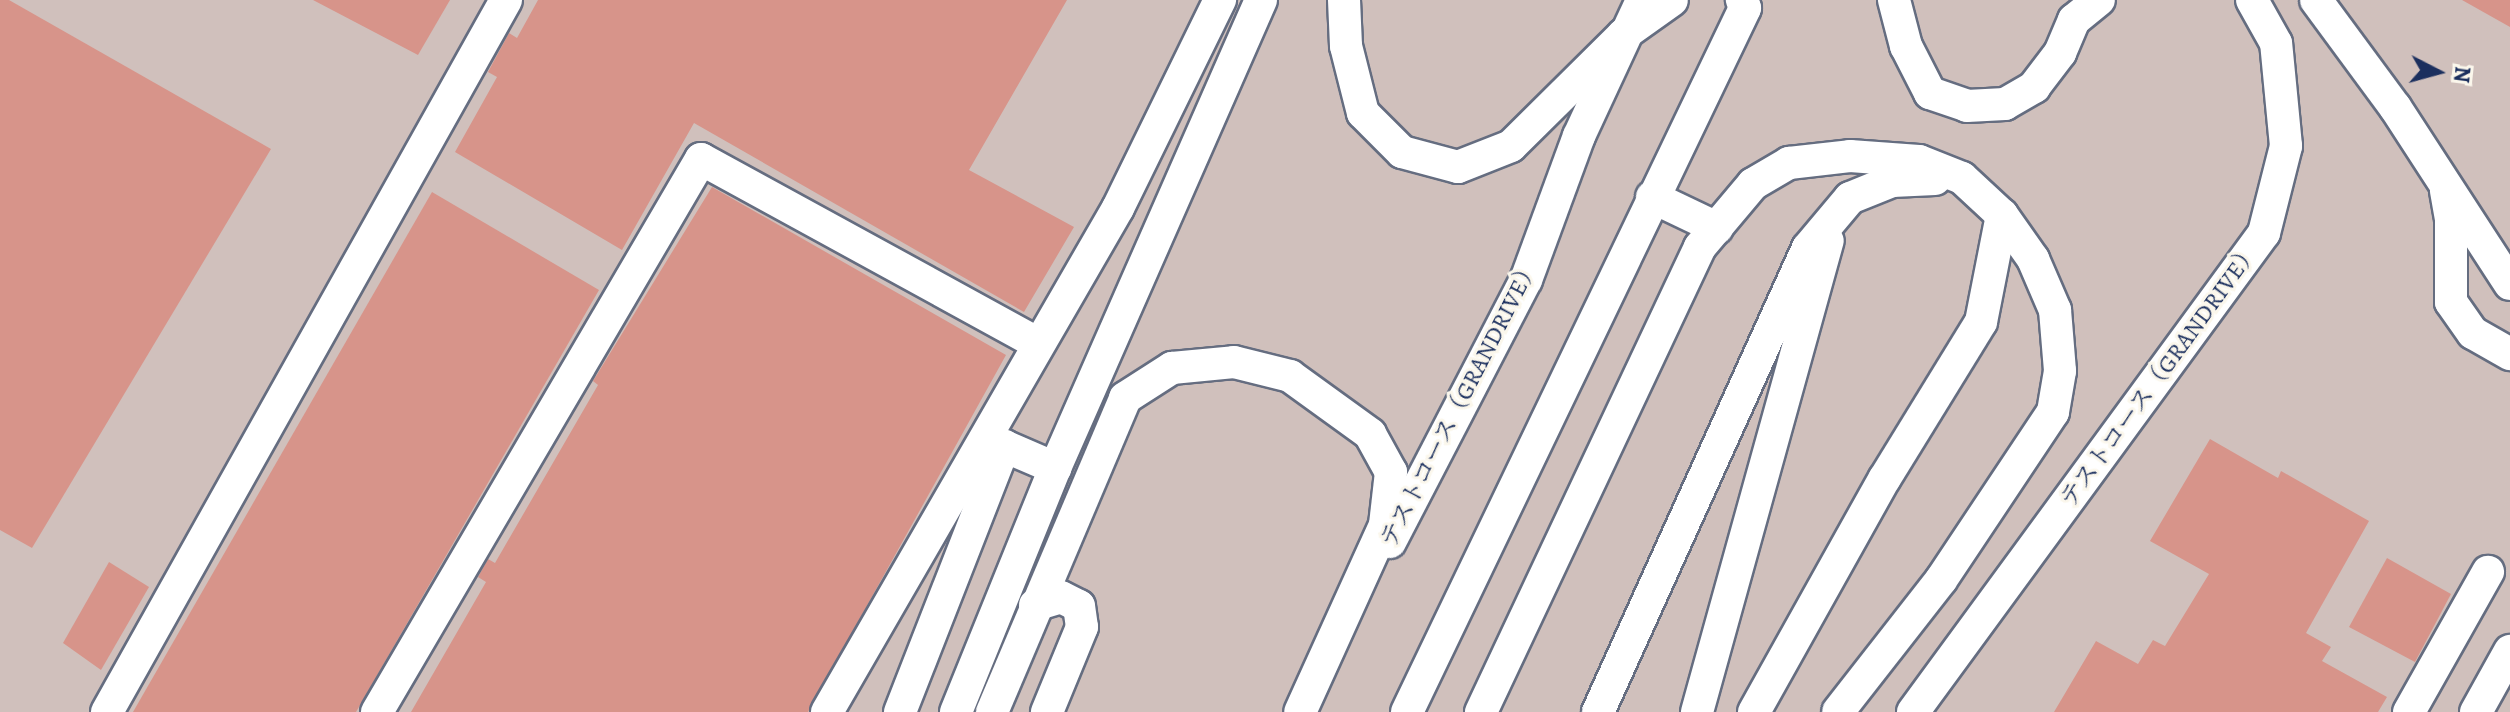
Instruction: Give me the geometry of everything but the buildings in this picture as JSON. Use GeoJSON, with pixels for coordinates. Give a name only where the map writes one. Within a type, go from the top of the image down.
{"type":"FeatureCollection","features":[{"type":"Feature","properties":{"kind":"lane"},"geometry":{"type":"LineString","coordinates":[[107,712],[506,0]]}},
{"type":"Feature","properties":{"kind":"lane"},"geometry":{"type":"LineString","coordinates":[[827,712],[1037,343],[1118,208],[1220,0]]}},
{"type":"Feature","properties":{"kind":"lane"},"geometry":{"type":"LineString","coordinates":[[956,712],[1055,468],[1261,0]]}},
{"type":"Feature","properties":{"kind":"lane"},"geometry":{"type":"LineString","coordinates":[[1344,0],[1346,46],[1363,113],[1402,152],[1458,167],[1511,146],[1623,35],[1672,0]]}},
{"type":"Feature","properties":{"kind":"lane","name":"テストコース（GRANDRIVE）"},"geometry":{"type":"LineString","coordinates":[[1302,712],[1526,280],[1623,35],[1642,0]]}},
{"type":"Feature","properties":{"kind":"lane"},"geometry":{"type":"LineString","coordinates":[[1407,712],[1745,8],[1742,0]]}},
{"type":"Feature","properties":{"kind":"lane"},"geometry":{"type":"LineString","coordinates":[[1894,0],[1906,46],[1930,93],[1967,106],[2005,104],[2034,87],[2060,53],[2074,20],[2099,0]]}},
{"type":"Feature","properties":{"kind":"lane"},"geometry":{"type":"LineString","coordinates":[[2235,0],[2276,43]]}},
{"type":"Feature","properties":{"kind":"lane","name":"テストコース（GRANDRIVE）"},"geometry":{"type":"LineString","coordinates":[[1913,712],[2264,233],[2286,146],[2276,43],[2252,0]]}},
{"type":"Feature","properties":{"kind":"lane"},"geometry":{"type":"LineString","coordinates":[[2316,0],[2444,180],[2510,284]]}},
{"type":"Feature","properties":{"kind":"lane"},"geometry":{"type":"LineString","coordinates":[[1481,712],[1656,334],[1700,247],[1753,184],[1789,163],[1850,156],[1919,161],[1962,178],[2002,215],[2033,259],[2055,310],[2060,371],[2053,412],[1941,580],[1838,712]]}},
{"type":"Feature","properties":{"kind":"lane"},"geometry":{"type":"LineString","coordinates":[[377,712],[701,159],[1037,343]]}},
{"type":"Feature","properties":{"kind":"lane"},"geometry":{"type":"LineString","coordinates":[[1598,712],[1808,248],[1850,198],[1892,181],[1962,178]]}},
{"type":"Feature","properties":{"kind":"lane"},"geometry":{"type":"LineString","coordinates":[[2444,180],[2451,219],[2451,302],[2473,333],[2510,354]]}},
{"type":"Feature","properties":{"kind":"lane"},"geometry":{"type":"LineString","coordinates":[[1652,197],[1717,228]]}},
{"type":"Feature","properties":{"kind":"lane"},"geometry":{"type":"LineString","coordinates":[[1754,712],[1885,478],[1981,322],[2002,215]]}},
{"type":"Feature","properties":{"kind":"lane"},"geometry":{"type":"LineString","coordinates":[[1697,712],[1835,217]]}},
{"type":"Feature","properties":{"kind":"lane"},"geometry":{"type":"LineString","coordinates":[[992,712],[1125,398],[1172,368],[1234,362],[1290,376],[1370,434],[1391,472],[1385,525],[1302,712]]}},
{"type":"Feature","properties":{"kind":"lane"},"geometry":{"type":"LineString","coordinates":[[900,712],[1004,446],[1055,468]]}},
{"type":"Feature","properties":{"kind":"lane"},"geometry":{"type":"LineString","coordinates":[[2409,712],[2488,572]]}},
{"type":"Feature","properties":{"kind":"lane"},"geometry":{"type":"LineString","coordinates":[[1035,605],[1061,597],[1079,606],[1082,627],[1047,712]]}},
{"type":"Feature","properties":{"kind":"lane"},"geometry":{"type":"LineString","coordinates":[[2476,712],[2510,651]]}},
{"type":"Feature","properties":{"kind":"shaded area"},"geometry":{"type":"Polygon","coordinates":[[[0,0],[2510,0],[2510,712],[0,712],[0,0]]]}}]}
